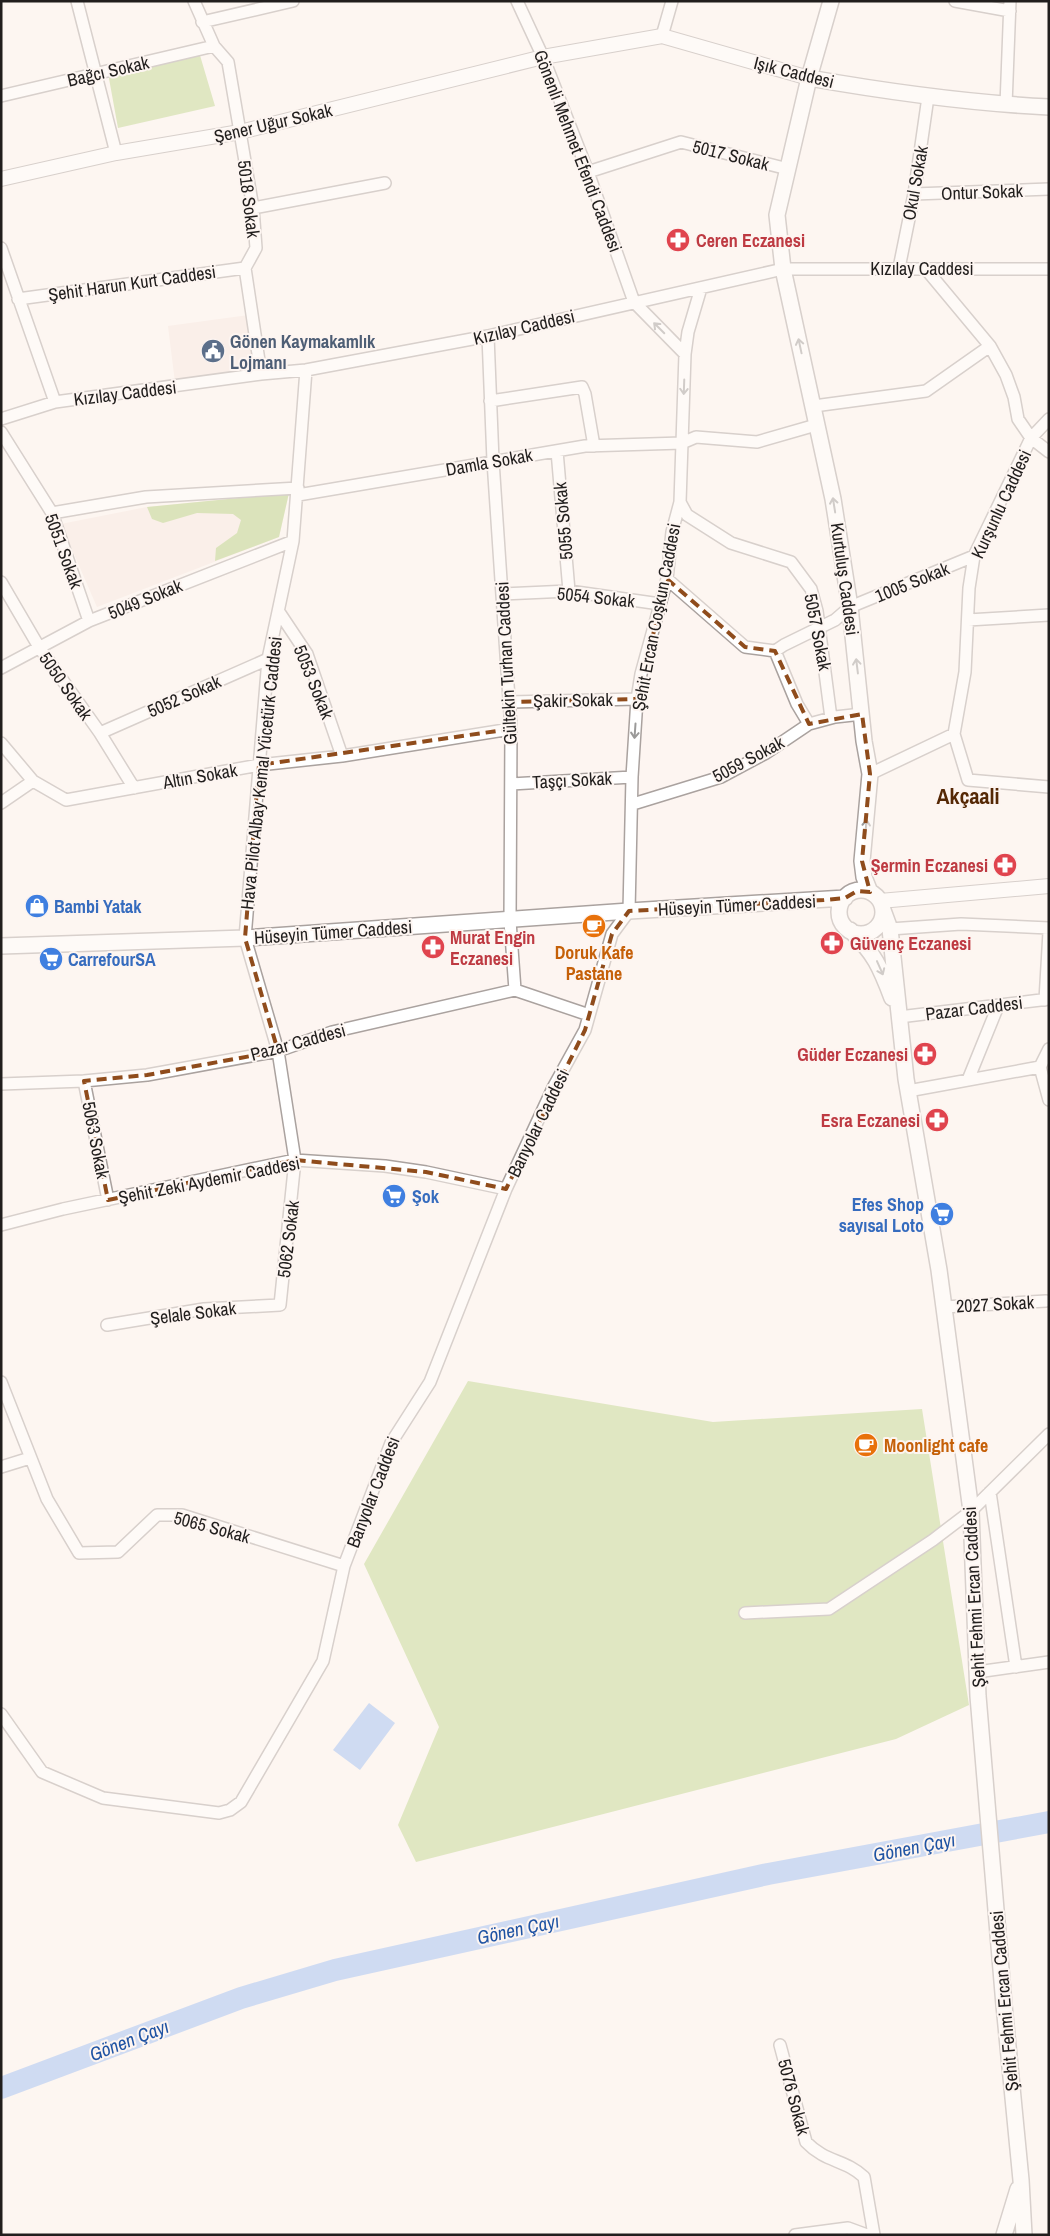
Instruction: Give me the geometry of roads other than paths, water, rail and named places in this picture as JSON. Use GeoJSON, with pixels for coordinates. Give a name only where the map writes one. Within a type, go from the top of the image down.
{"type":"FeatureCollection","features":[{"type":"Feature","properties":{"kind":"main road","name":"Kurtuluş Caddesi"},"geometry":{"type":"LineString","coordinates":[[831,1],[809,78],[778,215],[783,269],[833,499],[850,607],[870,774],[862,861],[864,877],[877,901]]}},
{"type":"Feature","properties":{"kind":"main road","name":"Işık Caddesi"},"geometry":{"type":"LineString","coordinates":[[809,78],[928,97],[1006,105],[1049,107]]}},
{"type":"Feature","properties":{"kind":"main road"},"geometry":{"type":"LineString","coordinates":[[857,891],[877,901],[881,921],[872,931],[864,934],[846,925],[841,905],[844,898],[857,891]]}},
{"type":"Feature","properties":{"kind":"main road","name":"Hüseyin Tümer Caddesi"},"geometry":{"type":"LineString","coordinates":[[1,946],[245,938],[844,898]]}},
{"type":"Feature","properties":{"kind":"main road","name":"Şehit Fehmi Ercan Caddesi"},"geometry":{"type":"LineString","coordinates":[[795,901],[821,909],[846,925],[866,945],[876,959],[899,1017]]}},
{"type":"Feature","properties":{"kind":"main road","name":"Şehit Fehmi Ercan Caddesi"},"geometry":{"type":"LineString","coordinates":[[877,901],[890,929],[908,1092],[944,1307],[970,1511],[978,1696],[1021,2180],[1024,2235]]}},
{"type":"Feature","properties":{"kind":"main road","name":"Şehit Fehmi Ercan Caddesi"},"geometry":{"type":"LineString","coordinates":[[1004,2235],[1021,2180]]}},
{"type":"Feature","properties":{"kind":"street"},"geometry":{"type":"LineString","coordinates":[[77,1],[116,153]]}},
{"type":"Feature","properties":{"kind":"street","name":"5018 Sokak"},"geometry":{"type":"LineString","coordinates":[[194,1],[214,46],[228,62],[253,208],[256,248],[245,268]]}},
{"type":"Feature","properties":{"kind":"street"},"geometry":{"type":"LineString","coordinates":[[202,22],[292,1]]}},
{"type":"Feature","properties":{"kind":"street","name":"Gönenli Mehmet Efendi Caddesi"},"geometry":{"type":"LineString","coordinates":[[517,1],[543,57],[588,172],[634,302]]}},
{"type":"Feature","properties":{"kind":"street"},"geometry":{"type":"LineString","coordinates":[[662,36],[672,1]]}},
{"type":"Feature","properties":{"kind":"street"},"geometry":{"type":"LineString","coordinates":[[956,1],[1010,6],[1006,105]]}},
{"type":"Feature","properties":{"kind":"street","name":"Işık Caddesi"},"geometry":{"type":"LineString","coordinates":[[543,57],[662,36],[809,78]]}},
{"type":"Feature","properties":{"kind":"street","name":"Bağcı Sokak"},"geometry":{"type":"LineString","coordinates":[[1,96],[214,46]]}},
{"type":"Feature","properties":{"kind":"street","name":"Şener Uğur Sokak"},"geometry":{"type":"LineString","coordinates":[[1,179],[116,153],[240,132],[543,57]]}},
{"type":"Feature","properties":{"kind":"street","name":"Okul Sokak"},"geometry":{"type":"LineString","coordinates":[[899,268],[914,194],[928,97]]}},
{"type":"Feature","properties":{"kind":"street","name":"5017 Sokak"},"geometry":{"type":"LineString","coordinates":[[588,172],[682,142],[788,169]]}},
{"type":"Feature","properties":{"kind":"street"},"geometry":{"type":"LineString","coordinates":[[253,208],[385,183]]}},
{"type":"Feature","properties":{"kind":"street","name":"Ontur Sokak"},"geometry":{"type":"LineString","coordinates":[[914,194],[1049,189]]}},
{"type":"Feature","properties":{"kind":"street"},"geometry":{"type":"LineString","coordinates":[[1,248],[55,402]]}},
{"type":"Feature","properties":{"kind":"street"},"geometry":{"type":"LineString","coordinates":[[245,268],[261,374]]}},
{"type":"Feature","properties":{"kind":"street","name":"Şehit Harun Kurt Caddesi"},"geometry":{"type":"LineString","coordinates":[[18,299],[245,268]]}},
{"type":"Feature","properties":{"kind":"street","name":"Kurşunlu Caddesi"},"geometry":{"type":"LineString","coordinates":[[925,268],[990,346],[1006,375],[1014,397],[1018,419],[1031,438],[974,556],[969,588],[965,672],[954,734],[968,780],[1049,787]]}},
{"type":"Feature","properties":{"kind":"street","name":"Kızılay Caddesi"},"geometry":{"type":"LineString","coordinates":[[1,419],[55,402],[261,374],[306,370],[488,336],[783,269],[1049,269]]}},
{"type":"Feature","properties":{"kind":"street","name":"Şehit Ercan Coşkun Caddesi"},"geometry":{"type":"LineString","coordinates":[[629,911],[633,804],[632,777],[637,699],[667,580],[672,532],[680,502],[685,354],[688,332],[701,288]]}},
{"type":"Feature","properties":{"kind":"street"},"geometry":{"type":"LineString","coordinates":[[634,302],[685,354]]}},
{"type":"Feature","properties":{"kind":"street","name":"Gültekin Turhan Caddesi"},"geometry":{"type":"LineString","coordinates":[[488,336],[493,461],[510,702],[510,921],[515,990]]}},
{"type":"Feature","properties":{"kind":"street"},"geometry":{"type":"LineString","coordinates":[[814,406],[926,391],[990,346]]}},
{"type":"Feature","properties":{"kind":"street","name":"Hava Pilot Albay Kemal Yücetürk Caddesi"},"geometry":{"type":"LineString","coordinates":[[245,938],[268,659],[293,541],[306,370]]}},
{"type":"Feature","properties":{"kind":"street"},"geometry":{"type":"LineString","coordinates":[[490,401],[582,387],[585,394],[594,446]]}},
{"type":"Feature","properties":{"kind":"street"},"geometry":{"type":"LineString","coordinates":[[1049,419],[1031,438],[1049,452]]}},
{"type":"Feature","properties":{"kind":"street","name":"Damla Sokak"},"geometry":{"type":"LineString","coordinates":[[52,513],[146,497],[298,492],[594,446],[682,443],[696,437],[757,442],[816,425]]}},
{"type":"Feature","properties":{"kind":"street","name":"5051 Sokak"},"geometry":{"type":"LineString","coordinates":[[1,432],[52,513],[89,622]]}},
{"type":"Feature","properties":{"kind":"street","name":"5055 Sokak"},"geometry":{"type":"LineString","coordinates":[[557,451],[569,591]]}},
{"type":"Feature","properties":{"kind":"street","name":"5057 Sokak"},"geometry":{"type":"LineString","coordinates":[[680,502],[687,515],[731,543],[791,562],[811,589],[820,628],[831,718]]}},
{"type":"Feature","properties":{"kind":"street","name":"5049 Sokak"},"geometry":{"type":"LineString","coordinates":[[1,668],[89,622],[293,541]]}},
{"type":"Feature","properties":{"kind":"street","name":"1005 Sokak"},"geometry":{"type":"LineString","coordinates":[[776,650],[835,620],[850,607],[974,556]]}},
{"type":"Feature","properties":{"kind":"street"},"geometry":{"type":"LineString","coordinates":[[667,580],[745,647],[776,650],[797,704],[809,724]]}},
{"type":"Feature","properties":{"kind":"street","name":"5050 Sokak"},"geometry":{"type":"LineString","coordinates":[[1,582],[39,647],[100,733],[134,788]]}},
{"type":"Feature","properties":{"kind":"street","name":"5054 Sokak"},"geometry":{"type":"LineString","coordinates":[[502,594],[569,591],[660,604]]}},
{"type":"Feature","properties":{"kind":"street","name":"5053 Sokak"},"geometry":{"type":"LineString","coordinates":[[279,612],[307,654],[342,756]]}},
{"type":"Feature","properties":{"kind":"street"},"geometry":{"type":"LineString","coordinates":[[968,620],[1049,615]]}},
{"type":"Feature","properties":{"kind":"street","name":"5052 Sokak"},"geometry":{"type":"LineString","coordinates":[[100,733],[268,659]]}},
{"type":"Feature","properties":{"kind":"street","name":"Şakir Sokak"},"geometry":{"type":"LineString","coordinates":[[510,702],[637,699]]}},
{"type":"Feature","properties":{"kind":"street","name":"5059 Sokak"},"geometry":{"type":"LineString","coordinates":[[633,804],[721,777],[766,753],[809,724],[831,718],[862,714]]}},
{"type":"Feature","properties":{"kind":"street","name":"Altın Sokak"},"geometry":{"type":"LineString","coordinates":[[1,743],[33,781],[66,800],[259,766],[342,756],[511,729]]}},
{"type":"Feature","properties":{"kind":"street"},"geometry":{"type":"LineString","coordinates":[[870,774],[954,734]]}},
{"type":"Feature","properties":{"kind":"street","name":"Taşçı Sokak"},"geometry":{"type":"LineString","coordinates":[[511,784],[632,777]]}},
{"type":"Feature","properties":{"kind":"street"},"geometry":{"type":"LineString","coordinates":[[1,803],[33,781]]}},
{"type":"Feature","properties":{"kind":"street"},"geometry":{"type":"LineString","coordinates":[[877,901],[1049,886]]}},
{"type":"Feature","properties":{"kind":"street","name":"Banyolar Caddesi"},"geometry":{"type":"LineString","coordinates":[[1,1714],[42,1772],[103,1798],[219,1813],[230,1810],[240,1802],[323,1661],[344,1566],[391,1443],[430,1382],[506,1189],[553,1088],[585,1030],[612,934],[629,911]]}},
{"type":"Feature","properties":{"kind":"street"},"geometry":{"type":"LineString","coordinates":[[890,929],[961,924],[1049,928]]}},
{"type":"Feature","properties":{"kind":"street"},"geometry":{"type":"LineString","coordinates":[[1047,999],[1049,932]]}},
{"type":"Feature","properties":{"kind":"street","name":"5062 Sokak"},"geometry":{"type":"LineString","coordinates":[[245,938],[278,1051],[295,1160],[280,1305]]}},
{"type":"Feature","properties":{"kind":"street"},"geometry":{"type":"LineString","coordinates":[[515,990],[589,1016]]}},
{"type":"Feature","properties":{"kind":"street","name":"Pazar Caddesi"},"geometry":{"type":"LineString","coordinates":[[1,1084],[84,1081],[147,1075],[278,1051],[332,1032],[515,990]]}},
{"type":"Feature","properties":{"kind":"street","name":"Pazar Caddesi"},"geometry":{"type":"LineString","coordinates":[[899,1017],[1047,999]]}},
{"type":"Feature","properties":{"kind":"street"},"geometry":{"type":"LineString","coordinates":[[968,1080],[998,1006]]}},
{"type":"Feature","properties":{"kind":"street"},"geometry":{"type":"LineString","coordinates":[[1049,1049],[1040,1067],[1049,1100]]}},
{"type":"Feature","properties":{"kind":"street"},"geometry":{"type":"LineString","coordinates":[[908,1092],[1040,1067]]}},
{"type":"Feature","properties":{"kind":"street","name":"5063 Sokak"},"geometry":{"type":"LineString","coordinates":[[84,1081],[108,1200]]}},
{"type":"Feature","properties":{"kind":"street","name":"Şehit Zeki Aydemir Caddesi"},"geometry":{"type":"LineString","coordinates":[[1,1225],[63,1208],[295,1160],[385,1166],[426,1172],[506,1189]]}},
{"type":"Feature","properties":{"kind":"street","name":"2027 Sokak"},"geometry":{"type":"LineString","coordinates":[[944,1307],[1048,1300]]}},
{"type":"Feature","properties":{"kind":"street","name":"Şelale Sokak"},"geometry":{"type":"LineString","coordinates":[[107,1325],[204,1309],[280,1305]]}},
{"type":"Feature","properties":{"kind":"street"},"geometry":{"type":"LineString","coordinates":[[1,1382],[30,1458],[1,1467]]}},
{"type":"Feature","properties":{"kind":"street"},"geometry":{"type":"LineString","coordinates":[[745,1613],[829,1609],[933,1540],[970,1511],[1049,1434]]}},
{"type":"Feature","properties":{"kind":"street","name":"5065 Sokak"},"geometry":{"type":"LineString","coordinates":[[30,1458],[47,1499],[79,1554],[118,1552],[157,1514],[182,1515],[344,1566]]}},
{"type":"Feature","properties":{"kind":"street"},"geometry":{"type":"LineString","coordinates":[[990,1492],[1016,1667]]}},
{"type":"Feature","properties":{"kind":"street"},"geometry":{"type":"LineString","coordinates":[[977,1672],[1049,1662]]}},
{"type":"Feature","properties":{"kind":"street","name":"5076 Sokak"},"geometry":{"type":"LineString","coordinates":[[780,2045],[806,2142],[815,2152],[826,2158],[848,2165],[864,2177],[874,2235]]}},
{"type":"Feature","properties":{"kind":"street"},"geometry":{"type":"LineString","coordinates":[[796,2235],[848,2228],[867,2235]]}},
{"type":"Feature","properties":{"kind":"water"},"geometry":{"type":"Polygon","coordinates":[[[369,1703],[395,1723],[360,1770],[333,1750],[369,1703]]]}},
{"type":"Feature","properties":{"kind":"waterway","name":"Gönen Çayı"},"geometry":{"type":"LineString","coordinates":[[1,2088],[241,1998],[335,1970],[768,1874],[1049,1822]]}},
{"type":"Feature","properties":{"kind":"place","name":"Ceren Eczanesi"},"geometry":{"type":"Point","coordinates":[678,240]}},
{"type":"Feature","properties":{"kind":"place","name":"Gönen Kaymakamlık Lojmanı"},"geometry":{"type":"Point","coordinates":[213,351]}},
{"type":"Feature","properties":{"kind":"place","name":"Şermin Eczanesi"},"geometry":{"type":"Point","coordinates":[1005,865]}},
{"type":"Feature","properties":{"kind":"place","name":"Bambi Yatak"},"geometry":{"type":"Point","coordinates":[37,906]}},
{"type":"Feature","properties":{"kind":"place","name":"Doruk Kafe Pastane"},"geometry":{"type":"Point","coordinates":[594,926]}},
{"type":"Feature","properties":{"kind":"place","name":"Güvenç Eczanesi"},"geometry":{"type":"Point","coordinates":[832,943]}},
{"type":"Feature","properties":{"kind":"place","name":"Murat Engin Eczanesi"},"geometry":{"type":"Point","coordinates":[433,947]}},
{"type":"Feature","properties":{"kind":"place","name":"CarrefourSA"},"geometry":{"type":"Point","coordinates":[51,959]}},
{"type":"Feature","properties":{"kind":"place","name":"Güder Eczanesi"},"geometry":{"type":"Point","coordinates":[925,1054]}},
{"type":"Feature","properties":{"kind":"place","name":"Esra Eczanesi"},"geometry":{"type":"Point","coordinates":[937,1120]}},
{"type":"Feature","properties":{"kind":"place","name":"Şok"},"geometry":{"type":"Point","coordinates":[394,1196]}},
{"type":"Feature","properties":{"kind":"place","name":"Efes Shop sayısal Loto"},"geometry":{"type":"Point","coordinates":[942,1214]}},
{"type":"Feature","properties":{"kind":"place","name":"Moonlight cafe"},"geometry":{"type":"Point","coordinates":[866,1445]}},
{"type":"Feature","properties":{"kind":"district","name":"Akçaali"},"geometry":{"type":"Point","coordinates":[968,796]}}]}
